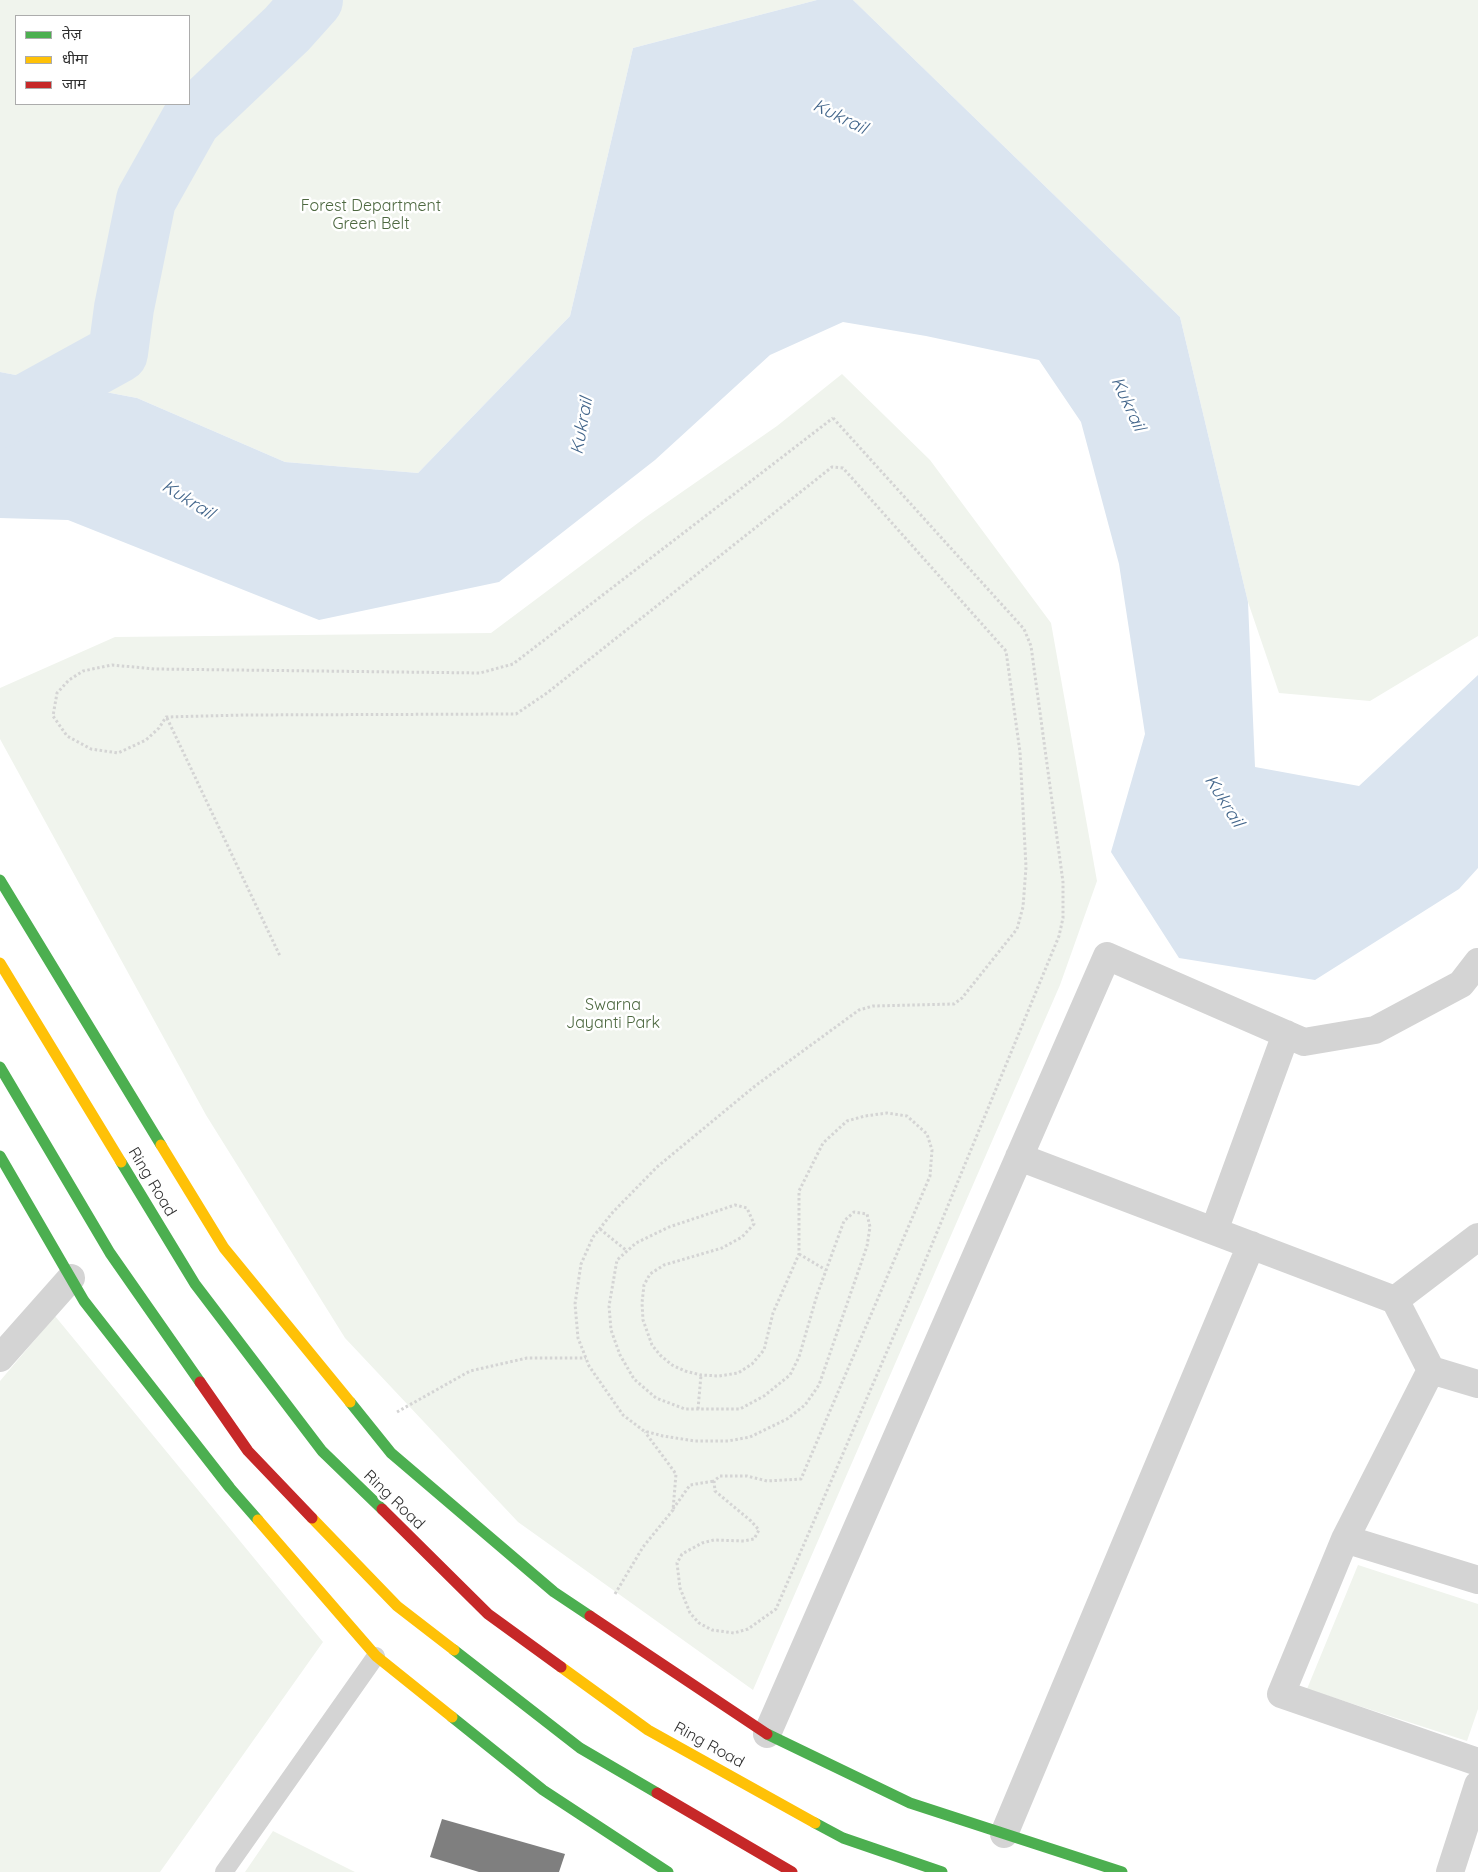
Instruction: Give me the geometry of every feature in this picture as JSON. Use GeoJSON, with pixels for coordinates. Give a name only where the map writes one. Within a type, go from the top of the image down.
{"type":"FeatureCollection","features":[{"type":"Feature","properties":{"kind":"main road"},"geometry":{"type":"LineString","coordinates":[[0,880],[224,1248],[391,1453],[547,1586],[767,1734],[910,1803],[1122,1872]]}},
{"type":"Feature","properties":{"kind":"main road","name":"Ring Road"},"geometry":{"type":"LineString","coordinates":[[0,962],[195,1284],[322,1451],[488,1614],[648,1730],[843,1838],[942,1872]]}},
{"type":"Feature","properties":{"kind":"main road"},"geometry":{"type":"LineString","coordinates":[[0,1067],[110,1253],[248,1451],[397,1606],[580,1748],[792,1872]]}},
{"type":"Feature","properties":{"kind":"main road"},"geometry":{"type":"LineString","coordinates":[[0,1156],[84,1301],[230,1488],[376,1656],[543,1790],[668,1872]]}},
{"type":"Feature","properties":{"kind":"street"},"geometry":{"type":"LineString","coordinates":[[767,1734],[1108,956],[1304,1042],[1376,1030],[1460,984],[1478,962]]}},
{"type":"Feature","properties":{"kind":"street"},"geometry":{"type":"LineString","coordinates":[[1214,1231],[1286,1034]]}},
{"type":"Feature","properties":{"kind":"street"},"geometry":{"type":"LineString","coordinates":[[1019,1157],[1395,1300],[1430,1370],[1478,1384]]}},
{"type":"Feature","properties":{"kind":"street"},"geometry":{"type":"LineString","coordinates":[[1395,1300],[1478,1237]]}},
{"type":"Feature","properties":{"kind":"street"},"geometry":{"type":"LineString","coordinates":[[1004,1834],[1251,1245]]}},
{"type":"Feature","properties":{"kind":"street"},"geometry":{"type":"LineString","coordinates":[[0,1358],[71,1278]]}},
{"type":"Feature","properties":{"kind":"street"},"geometry":{"type":"LineString","coordinates":[[1430,1370],[1346,1539],[1282,1694],[1478,1762]]}},
{"type":"Feature","properties":{"kind":"street"},"geometry":{"type":"LineString","coordinates":[[1346,1539],[1478,1580]]}},
{"type":"Feature","properties":{"kind":"street"},"geometry":{"type":"LineString","coordinates":[[1450,1872],[1478,1784]]}},
{"type":"Feature","properties":{"kind":"lane"},"geometry":{"type":"LineString","coordinates":[[224,1872],[376,1656]]}},
{"type":"Feature","properties":{"kind":"path"},"geometry":{"type":"LineString","coordinates":[[166,717],[159,728],[146,740],[118,753],[91,750],[67,736],[53,716],[57,693],[69,680],[83,671],[112,665],[155,669],[480,673],[513,664],[833,418],[1024,629],[1031,646],[1064,882],[1064,918],[1059,936],[907,1305],[776,1609],[748,1629],[734,1633],[712,1630],[699,1624],[690,1613],[680,1588],[677,1563],[682,1554],[702,1543],[714,1540],[744,1541],[754,1539],[759,1530],[715,1491],[714,1481]]}},
{"type":"Feature","properties":{"kind":"path"},"geometry":{"type":"LineString","coordinates":[[166,717],[516,714],[547,693],[832,467],[843,468],[1006,651],[1020,752],[1026,867],[1023,907],[1017,928],[962,998],[954,1004],[873,1006],[859,1010],[755,1086],[657,1167],[613,1212],[593,1238],[581,1264],[575,1304],[578,1338],[589,1366],[623,1415],[644,1431],[676,1474],[673,1510]]}},
{"type":"Feature","properties":{"kind":"path"},"geometry":{"type":"LineString","coordinates":[[166,717],[280,956]]}},
{"type":"Feature","properties":{"kind":"path"},"geometry":{"type":"LineString","coordinates":[[598,1621],[643,1547],[673,1510],[690,1485],[714,1481],[720,1476],[747,1476],[767,1481],[801,1479],[930,1176],[932,1150],[927,1134],[917,1123],[907,1116],[887,1113],[865,1116],[847,1122],[823,1143],[799,1191],[799,1254],[773,1313],[764,1350],[752,1364],[738,1373],[719,1376],[701,1375],[672,1365],[652,1345],[643,1320],[642,1303],[644,1286],[650,1274],[664,1265],[722,1248],[742,1237],[754,1224],[747,1208],[735,1205],[711,1212],[636,1242],[617,1260],[609,1306],[611,1330],[620,1355],[634,1379],[656,1398],[685,1409],[740,1409],[764,1396],[790,1375],[799,1357],[817,1295],[844,1221],[854,1212],[867,1214],[870,1228],[867,1246],[819,1385],[805,1405],[787,1419],[750,1437],[728,1441],[695,1441],[644,1431]]}},
{"type":"Feature","properties":{"kind":"path"},"geometry":{"type":"LineString","coordinates":[[600,1229],[627,1251]]}},
{"type":"Feature","properties":{"kind":"path"},"geometry":{"type":"LineString","coordinates":[[799,1254],[826,1270]]}},
{"type":"Feature","properties":{"kind":"path"},"geometry":{"type":"LineString","coordinates":[[370,1427],[470,1371],[527,1358],[586,1358]]}},
{"type":"Feature","properties":{"kind":"path"},"geometry":{"type":"LineString","coordinates":[[698,1409],[701,1375]]}},
{"type":"Feature","properties":{"kind":"green space","name":"Forest Department Green Belt"},"geometry":{"type":"Polygon","coordinates":[[[0,0],[817,0],[633,48],[570,316],[418,473],[285,462],[137,398],[0,372],[0,0]]]}},
{"type":"Feature","properties":{"kind":"green space"},"geometry":{"type":"Polygon","coordinates":[[[853,0],[1478,0],[1478,636],[1370,701],[1279,693],[1248,602],[1180,317],[853,0]]]}},
{"type":"Feature","properties":{"kind":"green space","name":"Swarna Jayanti Park"},"geometry":{"type":"Polygon","coordinates":[[[842,374],[930,460],[1051,623],[1097,881],[1060,985],[753,1690],[518,1522],[345,1338],[206,1115],[0,739],[0,688],[115,637],[491,633],[646,517],[777,426],[842,374]]]}},
{"type":"Feature","properties":{"kind":"green space"},"geometry":{"type":"Polygon","coordinates":[[[55,1316],[323,1642],[160,1872],[0,1872],[0,1381],[55,1316]]]}},
{"type":"Feature","properties":{"kind":"green space"},"geometry":{"type":"Polygon","coordinates":[[[1358,1565],[1478,1604],[1478,1709],[1467,1741],[1307,1689],[1358,1565]]]}},
{"type":"Feature","properties":{"kind":"green space"},"geometry":{"type":"Polygon","coordinates":[[[273,1831],[355,1872],[245,1872],[273,1831]]]}},
{"type":"Feature","properties":{"kind":"water","name":"Kukrail"},"geometry":{"type":"Polygon","coordinates":[[[817,0],[853,0],[1180,317],[1248,602],[1255,767],[1359,786],[1478,675],[1478,868],[1459,889],[1315,980],[1179,958],[1111,852],[1145,734],[1119,564],[1081,422],[1039,360],[926,336],[843,322],[770,355],[655,460],[499,582],[319,620],[68,520],[0,518],[0,372],[137,398],[285,462],[418,473],[570,316],[633,48],[817,0]]]}},
{"type":"Feature","properties":{"kind":"building"},"geometry":{"type":"Polygon","coordinates":[[[442,1819],[565,1854],[559,1872],[479,1872],[430,1857],[442,1819]]]}},
{"type":"Feature","properties":{"kind":"waterway"},"geometry":{"type":"LineString","coordinates":[[0,418],[118,353],[124,308],[146,200],[191,120],[287,29],[313,0]]}},
{"type":"Feature","properties":{"kind":"traffic: fast"},"geometry":{"type":"LineString","coordinates":[[0,880],[161,1145]]}},
{"type":"Feature","properties":{"kind":"traffic: fast"},"geometry":{"type":"LineString","coordinates":[[0,1067],[110,1253],[200,1382]]}},
{"type":"Feature","properties":{"kind":"traffic: fast"},"geometry":{"type":"LineString","coordinates":[[0,1156],[84,1301],[230,1488],[258,1520]]}},
{"type":"Feature","properties":{"kind":"traffic: fast"},"geometry":{"type":"LineString","coordinates":[[121,1162],[195,1284],[322,1451],[382,1509]]}},
{"type":"Feature","properties":{"kind":"traffic: fast"},"geometry":{"type":"LineString","coordinates":[[350,1402],[391,1453],[554,1592],[590,1616]]}},
{"type":"Feature","properties":{"kind":"traffic: fast"},"geometry":{"type":"LineString","coordinates":[[454,1650],[580,1748],[657,1793]]}},
{"type":"Feature","properties":{"kind":"traffic: fast"},"geometry":{"type":"LineString","coordinates":[[452,1717],[543,1790],[668,1872]]}},
{"type":"Feature","properties":{"kind":"traffic: fast"},"geometry":{"type":"LineString","coordinates":[[767,1734],[910,1803],[1122,1872]]}},
{"type":"Feature","properties":{"kind":"traffic: fast"},"geometry":{"type":"LineString","coordinates":[[815,1823],[843,1838],[942,1872]]}},
{"type":"Feature","properties":{"kind":"traffic: slow"},"geometry":{"type":"LineString","coordinates":[[0,963],[121,1162]]}},
{"type":"Feature","properties":{"kind":"traffic: slow"},"geometry":{"type":"LineString","coordinates":[[161,1145],[224,1248],[350,1402]]}},
{"type":"Feature","properties":{"kind":"traffic: slow"},"geometry":{"type":"LineString","coordinates":[[312,1518],[397,1606],[454,1650]]}},
{"type":"Feature","properties":{"kind":"traffic: slow"},"geometry":{"type":"LineString","coordinates":[[258,1520],[376,1656],[452,1717]]}},
{"type":"Feature","properties":{"kind":"traffic: slow"},"geometry":{"type":"LineString","coordinates":[[561,1667],[648,1730],[815,1823]]}},
{"type":"Feature","properties":{"kind":"traffic: jam"},"geometry":{"type":"LineString","coordinates":[[200,1382],[248,1451],[312,1518]]}},
{"type":"Feature","properties":{"kind":"traffic: jam"},"geometry":{"type":"LineString","coordinates":[[382,1509],[488,1614],[561,1667]]}},
{"type":"Feature","properties":{"kind":"traffic: jam"},"geometry":{"type":"LineString","coordinates":[[590,1616],[767,1734]]}},
{"type":"Feature","properties":{"kind":"traffic: jam"},"geometry":{"type":"LineString","coordinates":[[657,1793],[792,1872]]}}]}
